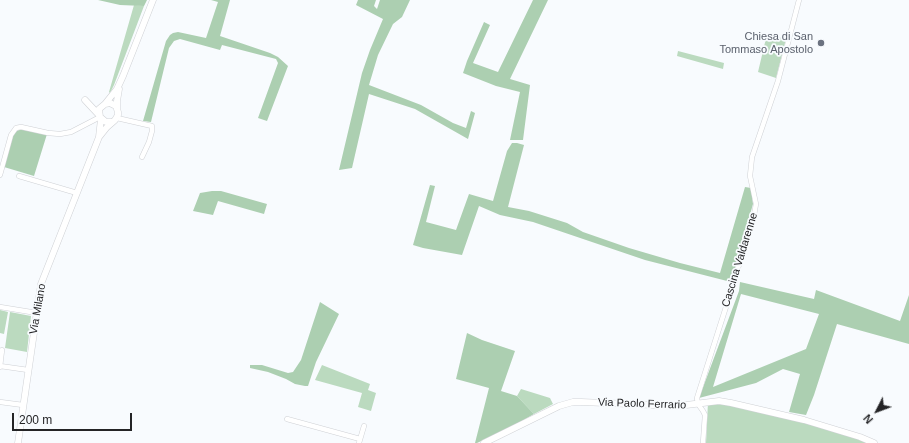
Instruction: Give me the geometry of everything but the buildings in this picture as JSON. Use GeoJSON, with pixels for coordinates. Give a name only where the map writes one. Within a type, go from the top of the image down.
{"type":"FeatureCollection","features":[{"type":"Feature","properties":{"kind":"street"},"geometry":{"type":"LineString","coordinates":[[100,117],[99,109],[115,92],[123,76],[153,0]]}},
{"type":"Feature","properties":{"kind":"street","name":"Cascina Valdarenne"},"geometry":{"type":"LineString","coordinates":[[698,404],[697,398],[754,215],[756,204],[749,171],[778,81],[799,0]]}},
{"type":"Feature","properties":{"kind":"street"},"geometry":{"type":"LineString","coordinates":[[115,120],[118,112],[118,93],[123,76]]}},
{"type":"Feature","properties":{"kind":"street"},"geometry":{"type":"LineString","coordinates":[[118,109],[113,104],[104,104],[85,100],[106,122],[115,120],[152,126],[149,142],[142,157]]}},
{"type":"Feature","properties":{"kind":"street"},"geometry":{"type":"LineString","coordinates":[[0,175],[12,135],[16,128],[21,127],[60,134],[70,132],[100,117]]}},
{"type":"Feature","properties":{"kind":"street","name":"Via Milano"},"geometry":{"type":"LineString","coordinates":[[18,443],[41,284],[99,137],[100,117]]}},
{"type":"Feature","properties":{"kind":"street","name":"Via Milano"},"geometry":{"type":"LineString","coordinates":[[99,137],[115,120]]}},
{"type":"Feature","properties":{"kind":"street"},"geometry":{"type":"LineString","coordinates":[[19,176],[77,193]]}},
{"type":"Feature","properties":{"kind":"street"},"geometry":{"type":"LineString","coordinates":[[0,307],[36,313]]}},
{"type":"Feature","properties":{"kind":"street"},"geometry":{"type":"LineString","coordinates":[[2,350],[0,366],[28,370]]}},
{"type":"Feature","properties":{"kind":"street","name":"Via Paolo Ferrario"},"geometry":{"type":"LineString","coordinates":[[484,443],[559,406],[573,402],[678,406],[719,401],[804,420],[874,443]]}},
{"type":"Feature","properties":{"kind":"street"},"geometry":{"type":"LineString","coordinates":[[0,402],[23,405]]}},
{"type":"Feature","properties":{"kind":"street"},"geometry":{"type":"LineString","coordinates":[[698,404],[705,415],[703,443]]}},
{"type":"Feature","properties":{"kind":"street"},"geometry":{"type":"LineString","coordinates":[[287,419],[360,441],[364,426]]}},
{"type":"Feature","properties":{"kind":"green space"},"geometry":{"type":"Polygon","coordinates":[[[98,0],[147,0],[144,6],[120,5],[98,0]]]}},
{"type":"Feature","properties":{"kind":"green space"},"geometry":{"type":"Polygon","coordinates":[[[211,0],[230,0],[220,36],[270,53],[278,57],[288,66],[267,121],[258,118],[278,63],[276,59],[222,45],[220,50],[180,39],[174,41],[169,48],[151,122],[143,121],[166,41],[170,35],[178,32],[206,38],[218,2],[211,0]]]}},
{"type":"Feature","properties":{"kind":"green space"},"geometry":{"type":"Polygon","coordinates":[[[358,0],[376,0],[374,6],[377,9],[380,0],[410,0],[402,17],[393,24],[378,55],[369,85],[421,105],[453,123],[466,128],[471,111],[475,113],[468,139],[415,109],[369,94],[352,168],[339,170],[362,73],[383,19],[356,5],[358,0]]]}},
{"type":"Feature","properties":{"kind":"green space"},"geometry":{"type":"Polygon","coordinates":[[[533,0],[548,0],[510,79],[530,85],[523,140],[510,140],[520,92],[496,86],[463,73],[484,22],[490,25],[473,63],[498,72],[533,0]]]}},
{"type":"Feature","properties":{"kind":"green space"},"geometry":{"type":"Polygon","coordinates":[[[134,5],[144,6],[110,93],[109,92],[134,5]]]}},
{"type":"Feature","properties":{"kind":"green space"},"geometry":{"type":"Polygon","coordinates":[[[767,34],[786,39],[776,78],[758,72],[767,34]]]}},
{"type":"Feature","properties":{"kind":"green space"},"geometry":{"type":"Polygon","coordinates":[[[678,51],[724,63],[723,69],[677,56],[678,51]]]}},
{"type":"Feature","properties":{"kind":"green space"},"geometry":{"type":"Polygon","coordinates":[[[21,129],[47,134],[34,176],[4,167],[13,136],[15,132],[21,129]]]}},
{"type":"Feature","properties":{"kind":"green space"},"geometry":{"type":"Polygon","coordinates":[[[512,143],[524,145],[508,207],[529,211],[567,223],[583,232],[629,248],[720,273],[745,187],[751,188],[753,204],[731,282],[645,260],[533,222],[500,215],[479,206],[462,255],[413,245],[430,185],[435,186],[426,222],[456,230],[469,194],[493,201],[507,151],[512,143]]]}},
{"type":"Feature","properties":{"kind":"green space"},"geometry":{"type":"Polygon","coordinates":[[[221,191],[267,204],[264,214],[218,201],[213,215],[193,211],[200,193],[221,191]]]}},
{"type":"Feature","properties":{"kind":"green space"},"geometry":{"type":"Polygon","coordinates":[[[740,282],[814,299],[816,290],[900,321],[909,295],[909,344],[837,324],[806,415],[789,412],[800,374],[783,369],[756,383],[699,398],[739,291],[740,282]],[[741,294],[713,387],[806,349],[819,314],[741,294]]]}},
{"type":"Feature","properties":{"kind":"green space"},"geometry":{"type":"Polygon","coordinates":[[[320,302],[339,314],[316,362],[308,386],[295,384],[268,372],[250,368],[250,365],[262,365],[288,373],[293,372],[301,360],[320,302]]]}},
{"type":"Feature","properties":{"kind":"green space"},"geometry":{"type":"Polygon","coordinates":[[[0,310],[8,312],[4,334],[0,333],[0,310]]]}},
{"type":"Feature","properties":{"kind":"green space"},"geometry":{"type":"Polygon","coordinates":[[[10,312],[31,316],[27,352],[5,348],[10,312]]]}},
{"type":"Feature","properties":{"kind":"green space"},"geometry":{"type":"Polygon","coordinates":[[[467,333],[482,340],[515,351],[501,391],[517,396],[534,414],[477,443],[475,443],[489,388],[456,379],[467,333]]]}},
{"type":"Feature","properties":{"kind":"green space"},"geometry":{"type":"Polygon","coordinates":[[[322,365],[370,384],[368,390],[376,393],[371,411],[358,407],[362,393],[315,380],[322,365]]]}},
{"type":"Feature","properties":{"kind":"green space"},"geometry":{"type":"Polygon","coordinates":[[[521,389],[550,398],[553,404],[534,414],[517,396],[521,389]]]}},
{"type":"Feature","properties":{"kind":"green space"},"geometry":{"type":"Polygon","coordinates":[[[719,401],[805,420],[874,443],[706,443],[708,402],[719,401]]]}},
{"type":"Feature","properties":{"kind":"place","name":"Chiesa di San Tommaso Apostolo"},"geometry":{"type":"Point","coordinates":[821,43]}}]}
